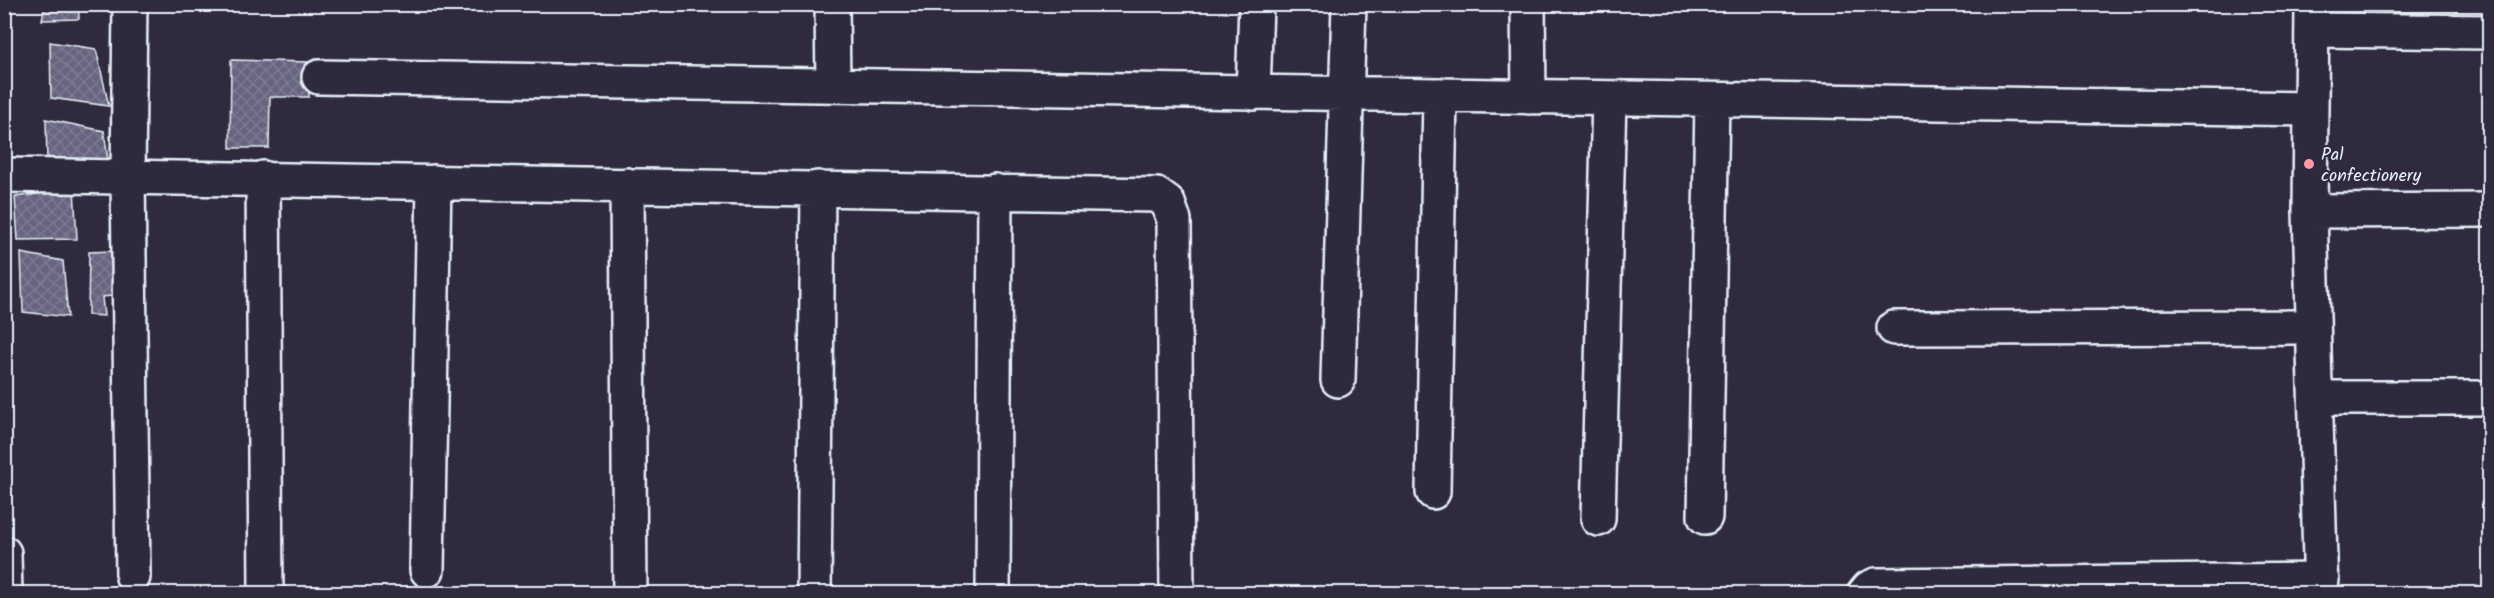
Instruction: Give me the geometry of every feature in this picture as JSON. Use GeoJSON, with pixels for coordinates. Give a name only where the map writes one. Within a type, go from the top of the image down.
{"type":"FeatureCollection","features":[{"type":"Feature","properties":{"kind":"street"},"geometry":{"type":"LineString","coordinates":[[130,4],[128,176],[133,577]]}},
{"type":"Feature","properties":{"kind":"street"},"geometry":{"type":"LineString","coordinates":[[832,4],[833,86]]}},
{"type":"Feature","properties":{"kind":"street"},"geometry":{"type":"LineString","coordinates":[[1253,93],[1256,4]]}},
{"type":"Feature","properties":{"kind":"street"},"geometry":{"type":"LineString","coordinates":[[1338,380],[1349,4]]}},
{"type":"Feature","properties":{"kind":"street"},"geometry":{"type":"LineString","coordinates":[[1528,4],[1529,97]]}},
{"type":"Feature","properties":{"kind":"street"},"geometry":{"type":"LineString","coordinates":[[1864,594],[1876,585],[2321,587],[2310,211],[2312,17],[2490,32]]}},
{"type":"Feature","properties":{"kind":"street"},"geometry":{"type":"LineString","coordinates":[[319,77],[2311,109]]}},
{"type":"Feature","properties":{"kind":"street"},"geometry":{"type":"LineString","coordinates":[[1433,492],[1440,95]]}},
{"type":"Feature","properties":{"kind":"street"},"geometry":{"type":"LineString","coordinates":[[1598,519],[1609,98]]}},
{"type":"Feature","properties":{"kind":"street"},"geometry":{"type":"LineString","coordinates":[[1705,517],[1712,100]]}},
{"type":"Feature","properties":{"kind":"street"},"geometry":{"type":"LineString","coordinates":[[4,175],[1157,195],[1168,203],[1174,220],[1177,594]]}},
{"type":"Feature","properties":{"kind":"street"},"geometry":{"type":"LineString","coordinates":[[263,178],[266,594]]}},
{"type":"Feature","properties":{"kind":"street"},"geometry":{"type":"LineString","coordinates":[[427,570],[434,182]]}},
{"type":"Feature","properties":{"kind":"street"},"geometry":{"type":"LineString","coordinates":[[627,185],[630,594]]}},
{"type":"Feature","properties":{"kind":"street"},"geometry":{"type":"LineString","coordinates":[[814,594],[818,188]]}},
{"type":"Feature","properties":{"kind":"street"},"geometry":{"type":"LineString","coordinates":[[993,594],[995,191]]}},
{"type":"Feature","properties":{"kind":"street"},"geometry":{"type":"LineString","coordinates":[[2310,211],[2490,210]]}},
{"type":"Feature","properties":{"kind":"street"},"geometry":{"type":"LineString","coordinates":[[1894,328],[2313,327]]}},
{"type":"Feature","properties":{"kind":"street"},"geometry":{"type":"LineString","coordinates":[[2316,398],[2490,398]]}},
{"type":"Feature","properties":{"kind":"street"},"geometry":{"type":"LineString","coordinates":[[4,553],[5,594]]}},
{"type":"Feature","properties":{"kind":"building"},"geometry":{"type":"Polygon","coordinates":[[[45,4],[78,4],[79,19],[42,20],[45,4]]]}},
{"type":"Feature","properties":{"kind":"building"},"geometry":{"type":"Polygon","coordinates":[[[50,42],[96,49],[109,106],[51,98],[50,42]]]}},
{"type":"Feature","properties":{"kind":"building"},"geometry":{"type":"Polygon","coordinates":[[[231,60],[310,62],[309,97],[270,97],[269,148],[230,148],[231,60]]]}},
{"type":"Feature","properties":{"kind":"building"},"geometry":{"type":"Polygon","coordinates":[[[46,119],[104,131],[108,160],[47,161],[46,119]]]}},
{"type":"Feature","properties":{"kind":"building"},"geometry":{"type":"Polygon","coordinates":[[[74,189],[77,239],[18,240],[15,197],[74,189]]]}},
{"type":"Feature","properties":{"kind":"building"},"geometry":{"type":"Polygon","coordinates":[[[114,251],[121,295],[102,297],[104,316],[88,315],[89,252],[114,251]]]}},
{"type":"Feature","properties":{"kind":"building"},"geometry":{"type":"Polygon","coordinates":[[[21,253],[63,261],[68,317],[23,312],[21,253]]]}},
{"type":"Feature","properties":{"kind":"place","name":"Pal confectionery"},"geometry":{"type":"Point","coordinates":[2309,164]}}]}
